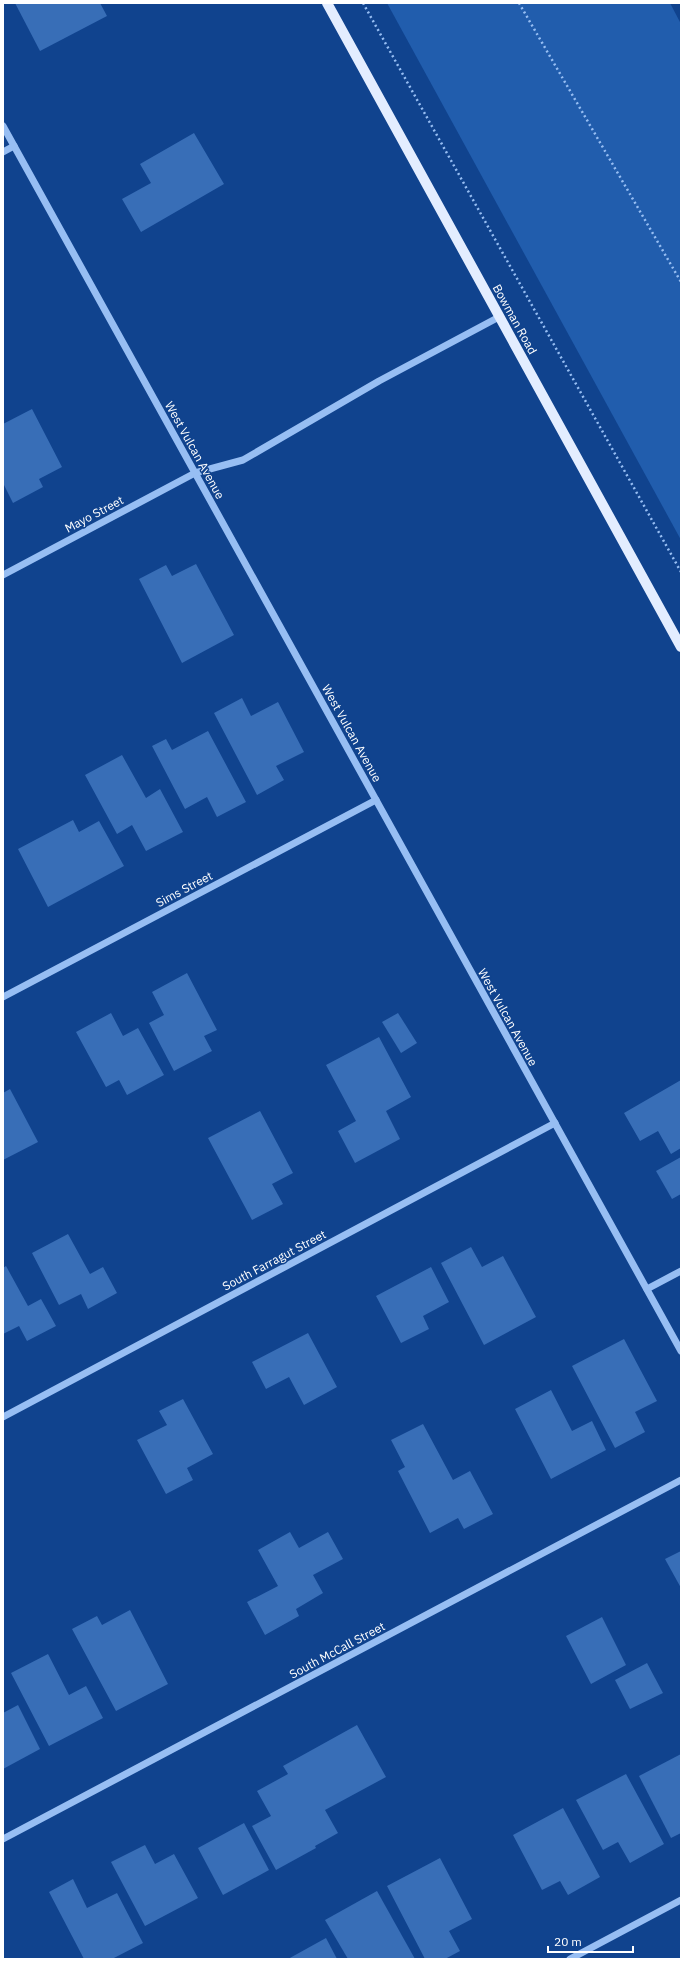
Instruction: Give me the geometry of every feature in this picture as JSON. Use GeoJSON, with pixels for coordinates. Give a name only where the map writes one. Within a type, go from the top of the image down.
{"type":"FeatureCollection","features":[{"type":"Feature","properties":{"kind":"main road","name":"Bowman Road"},"geometry":{"type":"LineString","coordinates":[[327,3],[681,647]]}},
{"type":"Feature","properties":{"kind":"street","name":"West Vulcan Avenue"},"geometry":{"type":"LineString","coordinates":[[3,126],[681,1352]]}},
{"type":"Feature","properties":{"kind":"street"},"geometry":{"type":"LineString","coordinates":[[3,152],[14,146]]}},
{"type":"Feature","properties":{"kind":"street","name":"Mayo Street"},"geometry":{"type":"LineString","coordinates":[[3,574],[195,473],[243,460],[379,381],[499,317]]}},
{"type":"Feature","properties":{"kind":"street","name":"Sims Street"},"geometry":{"type":"LineString","coordinates":[[3,997],[376,800]]}},
{"type":"Feature","properties":{"kind":"street","name":"South Farragut Street"},"geometry":{"type":"LineString","coordinates":[[3,1417],[555,1123]]}},
{"type":"Feature","properties":{"kind":"street"},"geometry":{"type":"LineString","coordinates":[[647,1289],[681,1271]]}},
{"type":"Feature","properties":{"kind":"street","name":"South McCall Street"},"geometry":{"type":"LineString","coordinates":[[3,1839],[681,1480]]}},
{"type":"Feature","properties":{"kind":"street"},"geometry":{"type":"LineString","coordinates":[[570,1959],[681,1900]]}},
{"type":"Feature","properties":{"kind":"path"},"geometry":{"type":"LineString","coordinates":[[364,3],[681,572]]}},
{"type":"Feature","properties":{"kind":"path"},"geometry":{"type":"LineString","coordinates":[[519,3],[681,282]]}},
{"type":"Feature","properties":{"kind":"shaded area"},"geometry":{"type":"Polygon","coordinates":[[[387,3],[670,3],[681,24],[681,540],[387,3]]]}},
{"type":"Feature","properties":{"kind":"building"},"geometry":{"type":"Polygon","coordinates":[[[15,3],[100,3],[107,16],[40,51],[15,3]]]}},
{"type":"Feature","properties":{"kind":"building"},"geometry":{"type":"Polygon","coordinates":[[[194,133],[224,184],[141,232],[122,199],[151,183],[140,164],[194,133]]]}},
{"type":"Feature","properties":{"kind":"building"},"geometry":{"type":"Polygon","coordinates":[[[32,409],[62,467],[39,479],[43,487],[13,503],[3,483],[3,424],[32,409]]]}},
{"type":"Feature","properties":{"kind":"building"},"geometry":{"type":"Polygon","coordinates":[[[196,564],[234,635],[182,663],[139,579],[166,565],[172,576],[196,564]]]}},
{"type":"Feature","properties":{"kind":"building"},"geometry":{"type":"Polygon","coordinates":[[[242,698],[251,716],[278,702],[304,752],[276,766],[284,780],[257,795],[214,713],[242,698]]]}},
{"type":"Feature","properties":{"kind":"building"},"geometry":{"type":"Polygon","coordinates":[[[208,731],[246,802],[217,817],[207,797],[185,809],[152,746],[166,739],[172,750],[208,731]]]}},
{"type":"Feature","properties":{"kind":"building"},"geometry":{"type":"Polygon","coordinates":[[[122,755],[146,798],[160,789],[183,832],[146,851],[132,825],[117,834],[85,775],[122,755]]]}},
{"type":"Feature","properties":{"kind":"building"},"geometry":{"type":"Polygon","coordinates":[[[73,820],[79,832],[99,821],[124,866],[48,907],[18,849],[73,820]]]}},
{"type":"Feature","properties":{"kind":"building"},"geometry":{"type":"Polygon","coordinates":[[[187,973],[217,1030],[204,1036],[212,1051],[174,1071],[149,1023],[164,1015],[152,992],[187,973]]]}},
{"type":"Feature","properties":{"kind":"building"},"geometry":{"type":"Polygon","coordinates":[[[111,1013],[123,1036],[138,1028],[164,1075],[127,1095],[119,1080],[106,1087],[76,1032],[111,1013]]]}},
{"type":"Feature","properties":{"kind":"building"},"geometry":{"type":"Polygon","coordinates":[[[398,1013],[417,1043],[401,1053],[382,1022],[398,1013]]]}},
{"type":"Feature","properties":{"kind":"building"},"geometry":{"type":"Polygon","coordinates":[[[379,1037],[411,1097],[386,1111],[400,1139],[355,1163],[338,1131],[356,1121],[326,1065],[379,1037]]]}},
{"type":"Feature","properties":{"kind":"building"},"geometry":{"type":"Polygon","coordinates":[[[681,1080],[681,1148],[671,1154],[658,1131],[640,1141],[624,1113],[681,1080]]]}},
{"type":"Feature","properties":{"kind":"building"},"geometry":{"type":"Polygon","coordinates":[[[10,1089],[38,1142],[3,1160],[3,1093],[10,1089]]]}},
{"type":"Feature","properties":{"kind":"building"},"geometry":{"type":"Polygon","coordinates":[[[260,1111],[293,1173],[272,1184],[283,1204],[252,1220],[208,1138],[260,1111]]]}},
{"type":"Feature","properties":{"kind":"building"},"geometry":{"type":"Polygon","coordinates":[[[681,1157],[681,1194],[672,1199],[656,1171],[681,1157]]]}},
{"type":"Feature","properties":{"kind":"building"},"geometry":{"type":"Polygon","coordinates":[[[68,1234],[90,1274],[103,1267],[117,1293],[88,1309],[81,1294],[59,1305],[32,1253],[68,1234]]]}},
{"type":"Feature","properties":{"kind":"building"},"geometry":{"type":"Polygon","coordinates":[[[471,1247],[482,1267],[503,1256],[536,1317],[484,1345],[441,1263],[471,1247]]]}},
{"type":"Feature","properties":{"kind":"building"},"geometry":{"type":"Polygon","coordinates":[[[6,1266],[28,1306],[41,1299],[56,1326],[27,1341],[19,1326],[3,1334],[3,1268],[6,1266]]]}},
{"type":"Feature","properties":{"kind":"building"},"geometry":{"type":"Polygon","coordinates":[[[431,1267],[449,1302],[423,1316],[429,1329],[401,1343],[376,1296],[431,1267]]]}},
{"type":"Feature","properties":{"kind":"building"},"geometry":{"type":"Polygon","coordinates":[[[308,1333],[337,1387],[304,1405],[289,1377],[266,1389],[252,1362],[308,1333]]]}},
{"type":"Feature","properties":{"kind":"building"},"geometry":{"type":"Polygon","coordinates":[[[624,1339],[657,1401],[635,1412],[645,1432],[615,1448],[572,1366],[624,1339]]]}},
{"type":"Feature","properties":{"kind":"building"},"geometry":{"type":"Polygon","coordinates":[[[551,1390],[572,1431],[592,1421],[606,1450],[551,1479],[515,1409],[551,1390]]]}},
{"type":"Feature","properties":{"kind":"building"},"geometry":{"type":"Polygon","coordinates":[[[183,1399],[213,1454],[187,1468],[193,1480],[166,1494],[137,1440],[167,1425],[159,1411],[183,1399]]]}},
{"type":"Feature","properties":{"kind":"building"},"geometry":{"type":"Polygon","coordinates":[[[423,1424],[453,1480],[470,1471],[493,1514],[464,1529],[458,1518],[430,1533],[398,1471],[405,1467],[391,1440],[423,1424]]]}},
{"type":"Feature","properties":{"kind":"building"},"geometry":{"type":"Polygon","coordinates":[[[290,1532],[299,1548],[328,1532],[343,1559],[313,1575],[323,1593],[296,1609],[299,1616],[265,1635],[247,1602],[278,1586],[258,1550],[290,1532]]]}},
{"type":"Feature","properties":{"kind":"building"},"geometry":{"type":"Polygon","coordinates":[[[681,1551],[681,1588],[665,1559],[681,1551]]]}},
{"type":"Feature","properties":{"kind":"building"},"geometry":{"type":"Polygon","coordinates":[[[130,1610],[168,1684],[116,1711],[72,1629],[97,1616],[102,1625],[130,1610]]]}},
{"type":"Feature","properties":{"kind":"building"},"geometry":{"type":"Polygon","coordinates":[[[602,1617],[626,1665],[591,1684],[566,1636],[602,1617]]]}},
{"type":"Feature","properties":{"kind":"building"},"geometry":{"type":"Polygon","coordinates":[[[48,1654],[69,1695],[86,1686],[103,1718],[49,1746],[11,1673],[48,1654]]]}},
{"type":"Feature","properties":{"kind":"building"},"geometry":{"type":"Polygon","coordinates":[[[647,1663],[663,1693],[630,1709],[615,1680],[647,1663]]]}},
{"type":"Feature","properties":{"kind":"building"},"geometry":{"type":"Polygon","coordinates":[[[18,1705],[40,1749],[3,1769],[3,1713],[18,1705]]]}},
{"type":"Feature","properties":{"kind":"building"},"geometry":{"type":"Polygon","coordinates":[[[357,1725],[386,1777],[325,1810],[338,1833],[315,1846],[316,1848],[276,1870],[252,1826],[271,1816],[257,1791],[288,1774],[283,1766],[357,1725]]]}},
{"type":"Feature","properties":{"kind":"building"},"geometry":{"type":"Polygon","coordinates":[[[681,1754],[681,1833],[671,1838],[639,1776],[681,1754]]]}},
{"type":"Feature","properties":{"kind":"building"},"geometry":{"type":"Polygon","coordinates":[[[626,1774],[664,1844],[630,1863],[618,1842],[603,1850],[576,1800],[626,1774]]]}},
{"type":"Feature","properties":{"kind":"building"},"geometry":{"type":"Polygon","coordinates":[[[563,1808],[600,1877],[568,1895],[560,1881],[542,1890],[513,1835],[563,1808]]]}},
{"type":"Feature","properties":{"kind":"building"},"geometry":{"type":"Polygon","coordinates":[[[244,1823],[269,1870],[223,1895],[198,1848],[244,1823]]]}},
{"type":"Feature","properties":{"kind":"building"},"geometry":{"type":"Polygon","coordinates":[[[145,1845],[155,1864],[174,1854],[198,1898],[145,1926],[111,1862],[145,1845]]]}},
{"type":"Feature","properties":{"kind":"building"},"geometry":{"type":"Polygon","coordinates":[[[440,1858],[472,1919],[449,1931],[460,1951],[445,1959],[425,1959],[387,1886],[440,1858]]]}},
{"type":"Feature","properties":{"kind":"building"},"geometry":{"type":"Polygon","coordinates":[[[73,1879],[87,1908],[117,1893],[143,1943],[112,1959],[84,1959],[49,1892],[73,1879]]]}},
{"type":"Feature","properties":{"kind":"building"},"geometry":{"type":"Polygon","coordinates":[[[377,1891],[415,1959],[348,1959],[325,1920],[377,1891]]]}},
{"type":"Feature","properties":{"kind":"building"},"geometry":{"type":"Polygon","coordinates":[[[326,1938],[337,1959],[288,1959],[326,1938]]]}}]}
